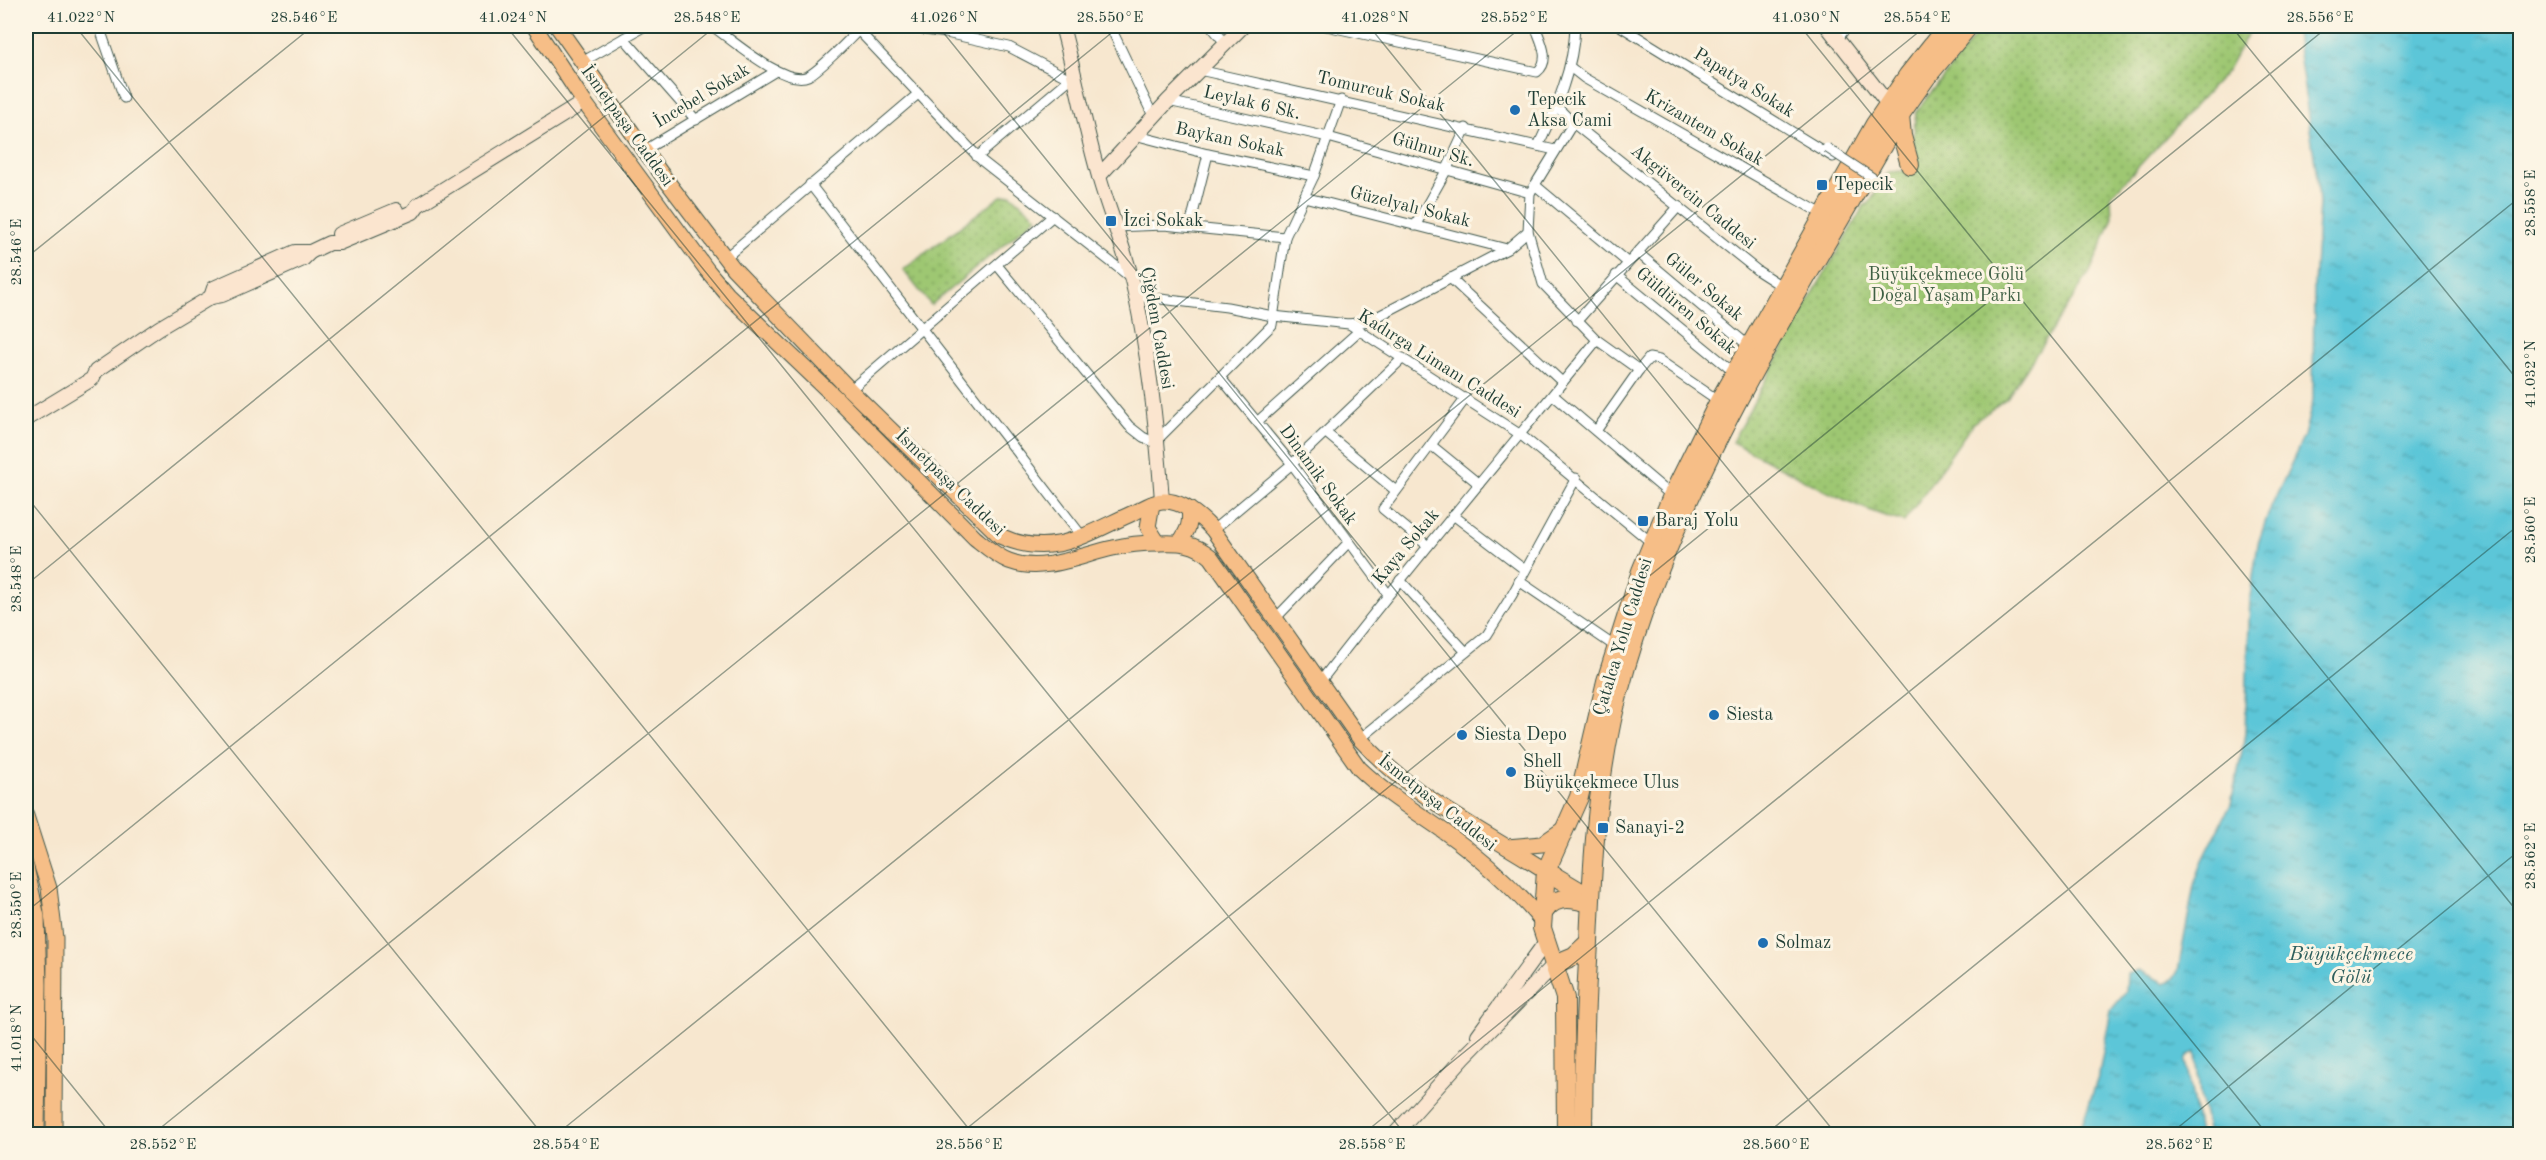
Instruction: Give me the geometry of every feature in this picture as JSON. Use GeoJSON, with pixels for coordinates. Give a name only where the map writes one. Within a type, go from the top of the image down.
{"type":"FeatureCollection","features":[{"type":"Feature","properties":{"kind":"highway","name":"Çatalca Yolu Caddesi"},"geometry":{"type":"LineString","coordinates":[[1583,1134],[1584,1014],[1589,903],[1596,820],[1613,719],[1642,618],[1663,559],[1698,476],[1874,162],[1894,110],[1919,60],[1947,26]]}},
{"type":"Feature","properties":{"kind":"highway","name":"Çatalca Yolu Caddesi"},"geometry":{"type":"LineString","coordinates":[[1566,1134],[1565,998],[1555,964],[1545,943],[1540,920],[1546,871],[1575,811],[1616,647],[1652,543],[1672,496],[1719,401],[1851,168],[1894,110],[1926,78],[1969,26]]}},
{"type":"Feature","properties":{"kind":"highway"},"geometry":{"type":"LineString","coordinates":[[1874,162],[1898,160],[1910,165],[1894,110]]}},
{"type":"Feature","properties":{"kind":"highway"},"geometry":{"type":"LineString","coordinates":[[1546,871],[1581,892],[1589,903]]}},
{"type":"Feature","properties":{"kind":"highway"},"geometry":{"type":"LineString","coordinates":[[1540,920],[1551,903],[1560,898],[1573,898],[1589,903]]}},
{"type":"Feature","properties":{"kind":"highway"},"geometry":{"type":"LineString","coordinates":[[1555,964],[1574,956],[1589,942]]}},
{"type":"Feature","properties":{"kind":"main road","name":"İsmetpaşa Caddesi"},"geometry":{"type":"LineString","coordinates":[[534,26],[584,102],[727,294],[813,376],[975,538],[995,554],[1011,562],[1053,563],[1129,544],[1180,542],[1194,545],[1211,557],[1359,768],[1381,788],[1446,833],[1502,879],[1540,920]]}},
{"type":"Feature","properties":{"kind":"main road","name":"İsmetpaşa Caddesi"},"geometry":{"type":"LineString","coordinates":[[557,26],[725,258],[850,390],[1000,536],[1018,544],[1043,547],[1082,536],[1157,502],[1174,502],[1189,509],[1213,530],[1360,739],[1373,754],[1415,788],[1457,817],[1546,871]]}},
{"type":"Feature","properties":{"kind":"main road","name":"Çiğdem Caddesi"},"geometry":{"type":"LineString","coordinates":[[1062,26],[1099,177],[1136,296],[1158,442],[1157,502]]}},
{"type":"Feature","properties":{"kind":"main road"},"geometry":{"type":"LineString","coordinates":[[1099,177],[1168,101],[1243,26]]}},
{"type":"Feature","properties":{"kind":"main road"},"geometry":{"type":"LineString","coordinates":[[1827,26],[1894,110]]}},
{"type":"Feature","properties":{"kind":"main road"},"geometry":{"type":"LineString","coordinates":[[26,412],[88,371],[96,371],[159,328],[211,297],[222,295],[303,259],[310,252],[329,243],[339,243],[413,212],[418,205],[603,90]]}},
{"type":"Feature","properties":{"kind":"main road"},"geometry":{"type":"LineString","coordinates":[[707,270],[725,258]]}},
{"type":"Feature","properties":{"kind":"main road"},"geometry":{"type":"LineString","coordinates":[[813,376],[826,363]]}},
{"type":"Feature","properties":{"kind":"main road"},"geometry":{"type":"LineString","coordinates":[[26,419],[93,379],[96,371]]}},
{"type":"Feature","properties":{"kind":"main road"},"geometry":{"type":"LineString","coordinates":[[937,500],[950,488]]}},
{"type":"Feature","properties":{"kind":"main road"},"geometry":{"type":"LineString","coordinates":[[1157,502],[1148,527],[1158,543]]}},
{"type":"Feature","properties":{"kind":"main road"},"geometry":{"type":"LineString","coordinates":[[1180,542],[1191,522],[1189,509]]}},
{"type":"Feature","properties":{"kind":"main road"},"geometry":{"type":"LineString","coordinates":[[1312,701],[1323,687]]}},
{"type":"Feature","properties":{"kind":"main road"},"geometry":{"type":"LineString","coordinates":[[26,816],[49,888],[55,938],[54,1134]]}},
{"type":"Feature","properties":{"kind":"main road"},"geometry":{"type":"LineString","coordinates":[[1446,833],[1457,817]]}},
{"type":"Feature","properties":{"kind":"main road"},"geometry":{"type":"LineString","coordinates":[[1508,847],[1542,844],[1565,828]]}},
{"type":"Feature","properties":{"kind":"main road"},"geometry":{"type":"LineString","coordinates":[[26,867],[37,917],[39,985],[37,1134]]}},
{"type":"Feature","properties":{"kind":"main road"},"geometry":{"type":"LineString","coordinates":[[1464,1057],[1545,943]]}},
{"type":"Feature","properties":{"kind":"main road"},"geometry":{"type":"LineString","coordinates":[[1395,1134],[1464,1057],[1555,964]]}},
{"type":"Feature","properties":{"kind":"street"},"geometry":{"type":"LineString","coordinates":[[99,26],[124,98]]}},
{"type":"Feature","properties":{"kind":"street"},"geometry":{"type":"LineString","coordinates":[[582,62],[645,26]]}},
{"type":"Feature","properties":{"kind":"street"},"geometry":{"type":"LineString","coordinates":[[712,26],[776,71],[798,79],[810,76],[860,28],[977,157],[1132,278]]}},
{"type":"Feature","properties":{"kind":"street"},"geometry":{"type":"LineString","coordinates":[[897,26],[958,31],[1009,47],[1074,81],[977,157]]}},
{"type":"Feature","properties":{"kind":"street"},"geometry":{"type":"LineString","coordinates":[[1110,26],[1154,118]]}},
{"type":"Feature","properties":{"kind":"street"},"geometry":{"type":"LineString","coordinates":[[1211,26],[1226,44]]}},
{"type":"Feature","properties":{"kind":"street"},"geometry":{"type":"LineString","coordinates":[[1326,26],[1537,72],[1544,64],[1545,57],[1535,26]]}},
{"type":"Feature","properties":{"kind":"street"},"geometry":{"type":"LineString","coordinates":[[1538,146],[1570,67],[1575,26]]}},
{"type":"Feature","properties":{"kind":"street","name":"Papatya Sokak"},"geometry":{"type":"LineString","coordinates":[[1620,26],[1851,168]]}},
{"type":"Feature","properties":{"kind":"street"},"geometry":{"type":"LineString","coordinates":[[1838,39],[1848,26]]}},
{"type":"Feature","properties":{"kind":"street"},"geometry":{"type":"LineString","coordinates":[[624,38],[696,120]]}},
{"type":"Feature","properties":{"kind":"street","name":"Krizantem Sokak"},"geometry":{"type":"LineString","coordinates":[[1570,67],[1584,78],[1824,215]]}},
{"type":"Feature","properties":{"kind":"street","name":"Tomurcuk Sokak"},"geometry":{"type":"LineString","coordinates":[[1199,70],[1466,128],[1555,150]]}},
{"type":"Feature","properties":{"kind":"street","name":"İncebel Sokak"},"geometry":{"type":"LineString","coordinates":[[645,150],[776,71]]}},
{"type":"Feature","properties":{"kind":"street"},"geometry":{"type":"LineString","coordinates":[[725,258],[918,94]]}},
{"type":"Feature","properties":{"kind":"street"},"geometry":{"type":"LineString","coordinates":[[997,265],[1129,426],[1143,437],[1158,442],[1272,325],[1285,237],[1314,176],[1341,100]]}},
{"type":"Feature","properties":{"kind":"street","name":"Leylak 6 Sk."},"geometry":{"type":"LineString","coordinates":[[1168,101],[1328,137]]}},
{"type":"Feature","properties":{"kind":"street","name":"Akgüvercin Caddesi"},"geometry":{"type":"LineString","coordinates":[[1556,106],[1573,123],[1758,271],[1783,287]]}},
{"type":"Feature","properties":{"kind":"street"},"geometry":{"type":"LineString","coordinates":[[1573,123],[1532,189],[1528,231],[1543,284],[1597,339],[1639,370]]}},
{"type":"Feature","properties":{"kind":"street"},"geometry":{"type":"LineString","coordinates":[[1415,225],[1446,171],[1466,128]]}},
{"type":"Feature","properties":{"kind":"street","name":"Baykan Sokak"},"geometry":{"type":"LineString","coordinates":[[1138,136],[1208,154],[1314,176]]}},
{"type":"Feature","properties":{"kind":"street","name":"Gülnur Sk."},"geometry":{"type":"LineString","coordinates":[[1328,137],[1446,171],[1532,189]]}},
{"type":"Feature","properties":{"kind":"street"},"geometry":{"type":"LineString","coordinates":[[1827,148],[1879,182]]}},
{"type":"Feature","properties":{"kind":"street"},"geometry":{"type":"LineString","coordinates":[[1190,226],[1208,154]]}},
{"type":"Feature","properties":{"kind":"street"},"geometry":{"type":"LineString","coordinates":[[810,184],[1082,536]]}},
{"type":"Feature","properties":{"kind":"street"},"geometry":{"type":"LineString","coordinates":[[1532,189],[1627,262]]}},
{"type":"Feature","properties":{"kind":"street","name":"Güzelyalı Sokak"},"geometry":{"type":"LineString","coordinates":[[1304,197],[1508,249]]}},
{"type":"Feature","properties":{"kind":"street"},"geometry":{"type":"LineString","coordinates":[[1577,321],[1679,206]]}},
{"type":"Feature","properties":{"kind":"street"},"geometry":{"type":"LineString","coordinates":[[850,390],[1053,216]]}},
{"type":"Feature","properties":{"kind":"street"},"geometry":{"type":"LineString","coordinates":[[1114,227],[1190,226],[1285,237]]}},
{"type":"Feature","properties":{"kind":"street"},"geometry":{"type":"LineString","coordinates":[[1349,324],[1369,321],[1508,249],[1528,231]]}},
{"type":"Feature","properties":{"kind":"street","name":"Güler Sokak"},"geometry":{"type":"LineString","coordinates":[[1637,252],[1750,347]]}},
{"type":"Feature","properties":{"kind":"street","name":"Güldüren Sokak"},"geometry":{"type":"LineString","coordinates":[[1616,275],[1735,373]]}},
{"type":"Feature","properties":{"kind":"street"},"geometry":{"type":"LineString","coordinates":[[1450,278],[1563,382]]}},
{"type":"Feature","properties":{"kind":"street","name":"Kadırga Limanı Caddesi"},"geometry":{"type":"LineString","coordinates":[[1136,296],[1227,307],[1274,316],[1349,324],[1521,435],[1576,478],[1652,543]]}},
{"type":"Feature","properties":{"kind":"street"},"geometry":{"type":"LineString","coordinates":[[1258,421],[1360,330]]}},
{"type":"Feature","properties":{"kind":"street","name":"Kaya Sokak"},"geometry":{"type":"LineString","coordinates":[[1323,687],[1388,594],[1521,435],[1597,339]]}},
{"type":"Feature","properties":{"kind":"street"},"geometry":{"type":"LineString","coordinates":[[1213,530],[1292,464],[1403,358]]}},
{"type":"Feature","properties":{"kind":"street"},"geometry":{"type":"LineString","coordinates":[[1596,431],[1649,358],[1659,360],[1719,401]]}},
{"type":"Feature","properties":{"kind":"street","name":"Dinamik Sokak"},"geometry":{"type":"LineString","coordinates":[[1220,377],[1292,464],[1348,543],[1388,594]]}},
{"type":"Feature","properties":{"kind":"street"},"geometry":{"type":"LineString","coordinates":[[1553,395],[1672,496]]}},
{"type":"Feature","properties":{"kind":"street"},"geometry":{"type":"LineString","coordinates":[[1428,546],[1383,509],[1466,398]]}},
{"type":"Feature","properties":{"kind":"street"},"geometry":{"type":"LineString","coordinates":[[1326,433],[1395,491]]}},
{"type":"Feature","properties":{"kind":"street"},"geometry":{"type":"LineString","coordinates":[[1431,445],[1479,484]]}},
{"type":"Feature","properties":{"kind":"street"},"geometry":{"type":"LineString","coordinates":[[1360,739],[1487,635],[1576,478]]}},
{"type":"Feature","properties":{"kind":"street"},"geometry":{"type":"LineString","coordinates":[[1454,515],[1525,570]]}},
{"type":"Feature","properties":{"kind":"street"},"geometry":{"type":"LineString","coordinates":[[1275,619],[1348,543]]}},
{"type":"Feature","properties":{"kind":"street"},"geometry":{"type":"LineString","coordinates":[[1400,580],[1466,652]]}},
{"type":"Feature","properties":{"kind":"street"},"geometry":{"type":"LineString","coordinates":[[1519,582],[1616,647]]}},
{"type":"Feature","properties":{"kind":"green space","name":"Büyükçekmece Gölü Doğal Yaşam Parkı"},"geometry":{"type":"Polygon","coordinates":[[[1983,26],[2252,26],[2227,71],[2111,196],[2112,220],[2090,272],[2007,398],[1973,423],[1904,522],[1838,497],[1732,442],[1865,204],[1868,205],[1888,172],[1904,171],[1918,162],[1913,140],[1916,112],[1983,26]]]}},
{"type":"Feature","properties":{"kind":"green space"},"geometry":{"type":"Polygon","coordinates":[[[1011,194],[1037,217],[931,305],[903,270],[1001,196],[1011,194]]]}},
{"type":"Feature","properties":{"kind":"water","name":"Büyükçekmece Gölü"},"geometry":{"type":"Polygon","coordinates":[[[2295,26],[2520,26],[2520,1134],[2208,1134],[2200,1095],[2196,1052],[2189,1055],[2186,1061],[2199,1134],[2079,1134],[2099,1074],[2111,1010],[2126,992],[2127,974],[2139,970],[2164,983],[2174,978],[2178,971],[2194,885],[2203,860],[2231,804],[2241,757],[2245,733],[2250,597],[2258,544],[2268,514],[2304,436],[2313,400],[2314,286],[2319,204],[2295,26]]]}},
{"type":"Feature","properties":{"kind":"place","name":"Tepecik Aksa Cami"},"geometry":{"type":"Point","coordinates":[1515,110]}},
{"type":"Feature","properties":{"kind":"place","name":"Tepecik"},"geometry":{"type":"Point","coordinates":[1822,185]}},
{"type":"Feature","properties":{"kind":"place","name":"İzci Sokak"},"geometry":{"type":"Point","coordinates":[1111,221]}},
{"type":"Feature","properties":{"kind":"place","name":"Baraj Yolu"},"geometry":{"type":"Point","coordinates":[1643,521]}},
{"type":"Feature","properties":{"kind":"place","name":"Siesta"},"geometry":{"type":"Point","coordinates":[1714,715]}},
{"type":"Feature","properties":{"kind":"place","name":"Siesta Depo"},"geometry":{"type":"Point","coordinates":[1462,735]}},
{"type":"Feature","properties":{"kind":"place","name":"Shell Büyükçekmece Ulus"},"geometry":{"type":"Point","coordinates":[1511,772]}},
{"type":"Feature","properties":{"kind":"place","name":"Sanayi-2"},"geometry":{"type":"Point","coordinates":[1603,828]}},
{"type":"Feature","properties":{"kind":"place","name":"Solmaz"},"geometry":{"type":"Point","coordinates":[1763,943]}}]}
